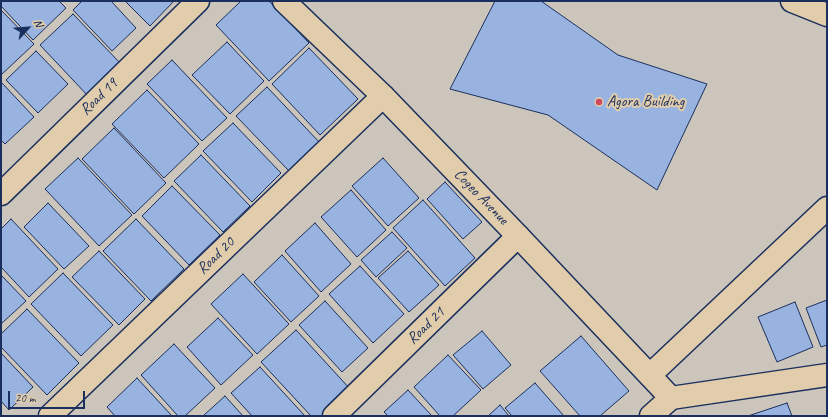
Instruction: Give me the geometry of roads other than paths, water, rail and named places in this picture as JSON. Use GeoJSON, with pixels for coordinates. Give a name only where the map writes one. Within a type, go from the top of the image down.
{"type":"FeatureCollection","features":[{"type":"Feature","properties":{"kind":"street","name":"Road 19"},"geometry":{"type":"LineString","coordinates":[[1,194],[198,1]]}},
{"type":"Feature","properties":{"kind":"street","name":"Cogeo Avenue"},"geometry":{"type":"LineString","coordinates":[[284,1],[383,96],[671,398]]}},
{"type":"Feature","properties":{"kind":"street"},"geometry":{"type":"LineString","coordinates":[[792,1],[827,15]]}},
{"type":"Feature","properties":{"kind":"street","name":"Road 20"},"geometry":{"type":"LineString","coordinates":[[50,416],[383,96]]}},
{"type":"Feature","properties":{"kind":"street"},"geometry":{"type":"LineString","coordinates":[[650,376],[827,208]]}},
{"type":"Feature","properties":{"kind":"street","name":"Road 21"},"geometry":{"type":"LineString","coordinates":[[334,416],[518,236]]}},
{"type":"Feature","properties":{"kind":"street"},"geometry":{"type":"LineString","coordinates":[[651,416],[671,398],[827,375]]}},
{"type":"Feature","properties":{"kind":"place","name":"Agora Building"},"geometry":{"type":"Point","coordinates":[599,102]}}]}
